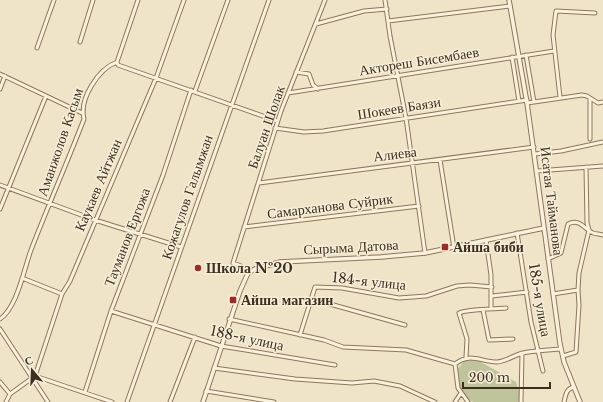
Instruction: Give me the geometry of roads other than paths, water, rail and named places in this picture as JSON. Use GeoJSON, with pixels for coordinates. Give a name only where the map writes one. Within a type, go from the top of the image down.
{"type":"FeatureCollection","features":[{"type":"Feature","properties":{"kind":"street"},"geometry":{"type":"LineString","coordinates":[[37,48],[54,0]]}},
{"type":"Feature","properties":{"kind":"street"},"geometry":{"type":"LineString","coordinates":[[80,42],[94,0]]}},
{"type":"Feature","properties":{"kind":"street"},"geometry":{"type":"LineString","coordinates":[[138,0],[117,62],[118,65],[277,121]]}},
{"type":"Feature","properties":{"kind":"street","name":"Каукаев Айтжан"},"geometry":{"type":"LineString","coordinates":[[33,376],[62,294],[70,281],[156,78],[184,0]]}},
{"type":"Feature","properties":{"kind":"street"},"geometry":{"type":"LineString","coordinates":[[195,91],[228,0]]}},
{"type":"Feature","properties":{"kind":"street","name":"Кожагулов Галымжан"},"geometry":{"type":"LineString","coordinates":[[126,402],[269,0]]}},
{"type":"Feature","properties":{"kind":"street","name":"Балуан Шолак"},"geometry":{"type":"LineString","coordinates":[[248,273],[241,266],[233,262],[277,121],[325,0]]}},
{"type":"Feature","properties":{"kind":"street"},"geometry":{"type":"LineString","coordinates":[[385,0],[406,118],[425,253]]}},
{"type":"Feature","properties":{"kind":"street","name":"Исатая Тайманова"},"geometry":{"type":"LineString","coordinates":[[509,0],[520,56],[534,147],[561,349],[580,402]]}},
{"type":"Feature","properties":{"kind":"street"},"geometry":{"type":"LineString","coordinates":[[388,21],[510,6]]}},
{"type":"Feature","properties":{"kind":"street"},"geometry":{"type":"LineString","coordinates":[[316,24],[364,11],[387,9]]}},
{"type":"Feature","properties":{"kind":"street"},"geometry":{"type":"LineString","coordinates":[[560,97],[553,30],[556,11],[595,13]]}},
{"type":"Feature","properties":{"kind":"street","name":"Актореш Бисембаев"},"geometry":{"type":"LineString","coordinates":[[288,93],[554,51]]}},
{"type":"Feature","properties":{"kind":"street"},"geometry":{"type":"LineString","coordinates":[[526,55],[534,102]]}},
{"type":"Feature","properties":{"kind":"street"},"geometry":{"type":"LineString","coordinates":[[512,57],[519,101]]}},
{"type":"Feature","properties":{"kind":"street","name":"Аманжолов Касым"},"geometry":{"type":"LineString","coordinates":[[0,319],[10,308],[84,119],[82,113],[85,100],[93,85],[110,65],[117,62]]}},
{"type":"Feature","properties":{"kind":"street"},"geometry":{"type":"LineString","coordinates":[[296,72],[309,74],[312,85],[318,89]]}},
{"type":"Feature","properties":{"kind":"street"},"geometry":{"type":"LineString","coordinates":[[0,74],[82,113]]}},
{"type":"Feature","properties":{"kind":"street"},"geometry":{"type":"LineString","coordinates":[[0,89],[5,76]]}},
{"type":"Feature","properties":{"kind":"street","name":"Тауманов Ергожа"},"geometry":{"type":"LineString","coordinates":[[85,392],[111,311],[139,234],[163,175],[191,90]]}},
{"type":"Feature","properties":{"kind":"street","name":"Шокеев Баязи"},"geometry":{"type":"LineString","coordinates":[[276,128],[296,131],[322,131],[519,101],[534,102],[582,95],[598,103],[603,102]]}},
{"type":"Feature","properties":{"kind":"street"},"geometry":{"type":"LineString","coordinates":[[0,209],[46,96]]}},
{"type":"Feature","properties":{"kind":"street"},"geometry":{"type":"LineString","coordinates":[[590,98],[590,139]]}},
{"type":"Feature","properties":{"kind":"street"},"geometry":{"type":"LineString","coordinates":[[535,154],[561,151],[603,142]]}},
{"type":"Feature","properties":{"kind":"street","name":"Алиева"},"geometry":{"type":"LineString","coordinates":[[258,183],[534,147]]}},
{"type":"Feature","properties":{"kind":"street"},"geometry":{"type":"LineString","coordinates":[[440,160],[454,248]]}},
{"type":"Feature","properties":{"kind":"street"},"geometry":{"type":"LineString","coordinates":[[537,171],[603,166]]}},
{"type":"Feature","properties":{"kind":"street"},"geometry":{"type":"LineString","coordinates":[[563,356],[576,352],[579,305],[579,273],[589,230],[587,223],[586,167]]}},
{"type":"Feature","properties":{"kind":"street"},"geometry":{"type":"LineString","coordinates":[[0,185],[95,220],[181,247]]}},
{"type":"Feature","properties":{"kind":"street","name":"Самарханова Суйрик"},"geometry":{"type":"LineString","coordinates":[[244,227],[419,206]]}},
{"type":"Feature","properties":{"kind":"street"},"geometry":{"type":"LineString","coordinates":[[548,258],[561,252],[568,224],[570,223],[582,224],[589,230],[603,235]]}},
{"type":"Feature","properties":{"kind":"street","name":"Сырыма Датова"},"geometry":{"type":"LineString","coordinates":[[248,273],[262,265],[280,262],[373,258],[425,253],[544,228]]}},
{"type":"Feature","properties":{"kind":"street","name":"185-я улица"},"geometry":{"type":"LineString","coordinates":[[517,233],[531,322],[543,371]]}},
{"type":"Feature","properties":{"kind":"street"},"geometry":{"type":"LineString","coordinates":[[486,240],[492,287],[491,307]]}},
{"type":"Feature","properties":{"kind":"street"},"geometry":{"type":"LineString","coordinates":[[202,402],[229,319],[248,273]]}},
{"type":"Feature","properties":{"kind":"street"},"geometry":{"type":"LineString","coordinates":[[22,278],[62,294]]}},
{"type":"Feature","properties":{"kind":"street","name":"184-я улица"},"geometry":{"type":"LineString","coordinates":[[312,299],[315,287],[342,288],[399,298],[426,296],[457,286],[470,285],[492,287]]}},
{"type":"Feature","properties":{"kind":"street"},"geometry":{"type":"LineString","coordinates":[[553,294],[578,290]]}},
{"type":"Feature","properties":{"kind":"street"},"geometry":{"type":"LineString","coordinates":[[492,296],[527,292]]}},
{"type":"Feature","properties":{"kind":"street"},"geometry":{"type":"LineString","coordinates":[[300,335],[312,299],[405,325]]}},
{"type":"Feature","properties":{"kind":"street"},"geometry":{"type":"LineString","coordinates":[[466,357],[467,339],[459,313],[484,310],[491,307],[506,308]]}},
{"type":"Feature","properties":{"kind":"street"},"geometry":{"type":"LineString","coordinates":[[484,310],[489,340],[513,339]]}},
{"type":"Feature","properties":{"kind":"street","name":"188-я улица"},"geometry":{"type":"LineString","coordinates":[[111,311],[221,346],[335,365]]}},
{"type":"Feature","properties":{"kind":"street"},"geometry":{"type":"LineString","coordinates":[[229,319],[324,340],[343,347],[406,350],[455,364],[466,357],[496,362],[509,359],[522,353],[538,350],[561,349]]}},
{"type":"Feature","properties":{"kind":"street"},"geometry":{"type":"LineString","coordinates":[[0,329],[33,376],[48,402]]}},
{"type":"Feature","properties":{"kind":"street"},"geometry":{"type":"LineString","coordinates":[[170,402],[195,337]]}},
{"type":"Feature","properties":{"kind":"street"},"geometry":{"type":"LineString","coordinates":[[521,402],[522,353]]}},
{"type":"Feature","properties":{"kind":"street"},"geometry":{"type":"LineString","coordinates":[[455,364],[458,388],[468,402]]}},
{"type":"Feature","properties":{"kind":"street"},"geometry":{"type":"LineString","coordinates":[[214,368],[296,379],[352,383],[374,381],[400,386],[435,402]]}},
{"type":"Feature","properties":{"kind":"street"},"geometry":{"type":"LineString","coordinates":[[33,376],[112,402]]}},
{"type":"Feature","properties":{"kind":"street"},"geometry":{"type":"LineString","coordinates":[[6,402],[10,394],[33,376]]}},
{"type":"Feature","properties":{"kind":"street"},"geometry":{"type":"LineString","coordinates":[[0,382],[10,394]]}},
{"type":"Feature","properties":{"kind":"street"},"geometry":{"type":"LineString","coordinates":[[564,402],[569,388],[574,387]]}},
{"type":"Feature","properties":{"kind":"street"},"geometry":{"type":"LineString","coordinates":[[206,391],[274,402]]}},
{"type":"Feature","properties":{"kind":"street"},"geometry":{"type":"LineString","coordinates":[[455,402],[461,393]]}},
{"type":"Feature","properties":{"kind":"place","name":"Айша биби"},"geometry":{"type":"Point","coordinates":[445,247]}},
{"type":"Feature","properties":{"kind":"place","name":"Школа №20"},"geometry":{"type":"Point","coordinates":[198,268]}},
{"type":"Feature","properties":{"kind":"place","name":"Айша магазин"},"geometry":{"type":"Point","coordinates":[233,300]}}]}
